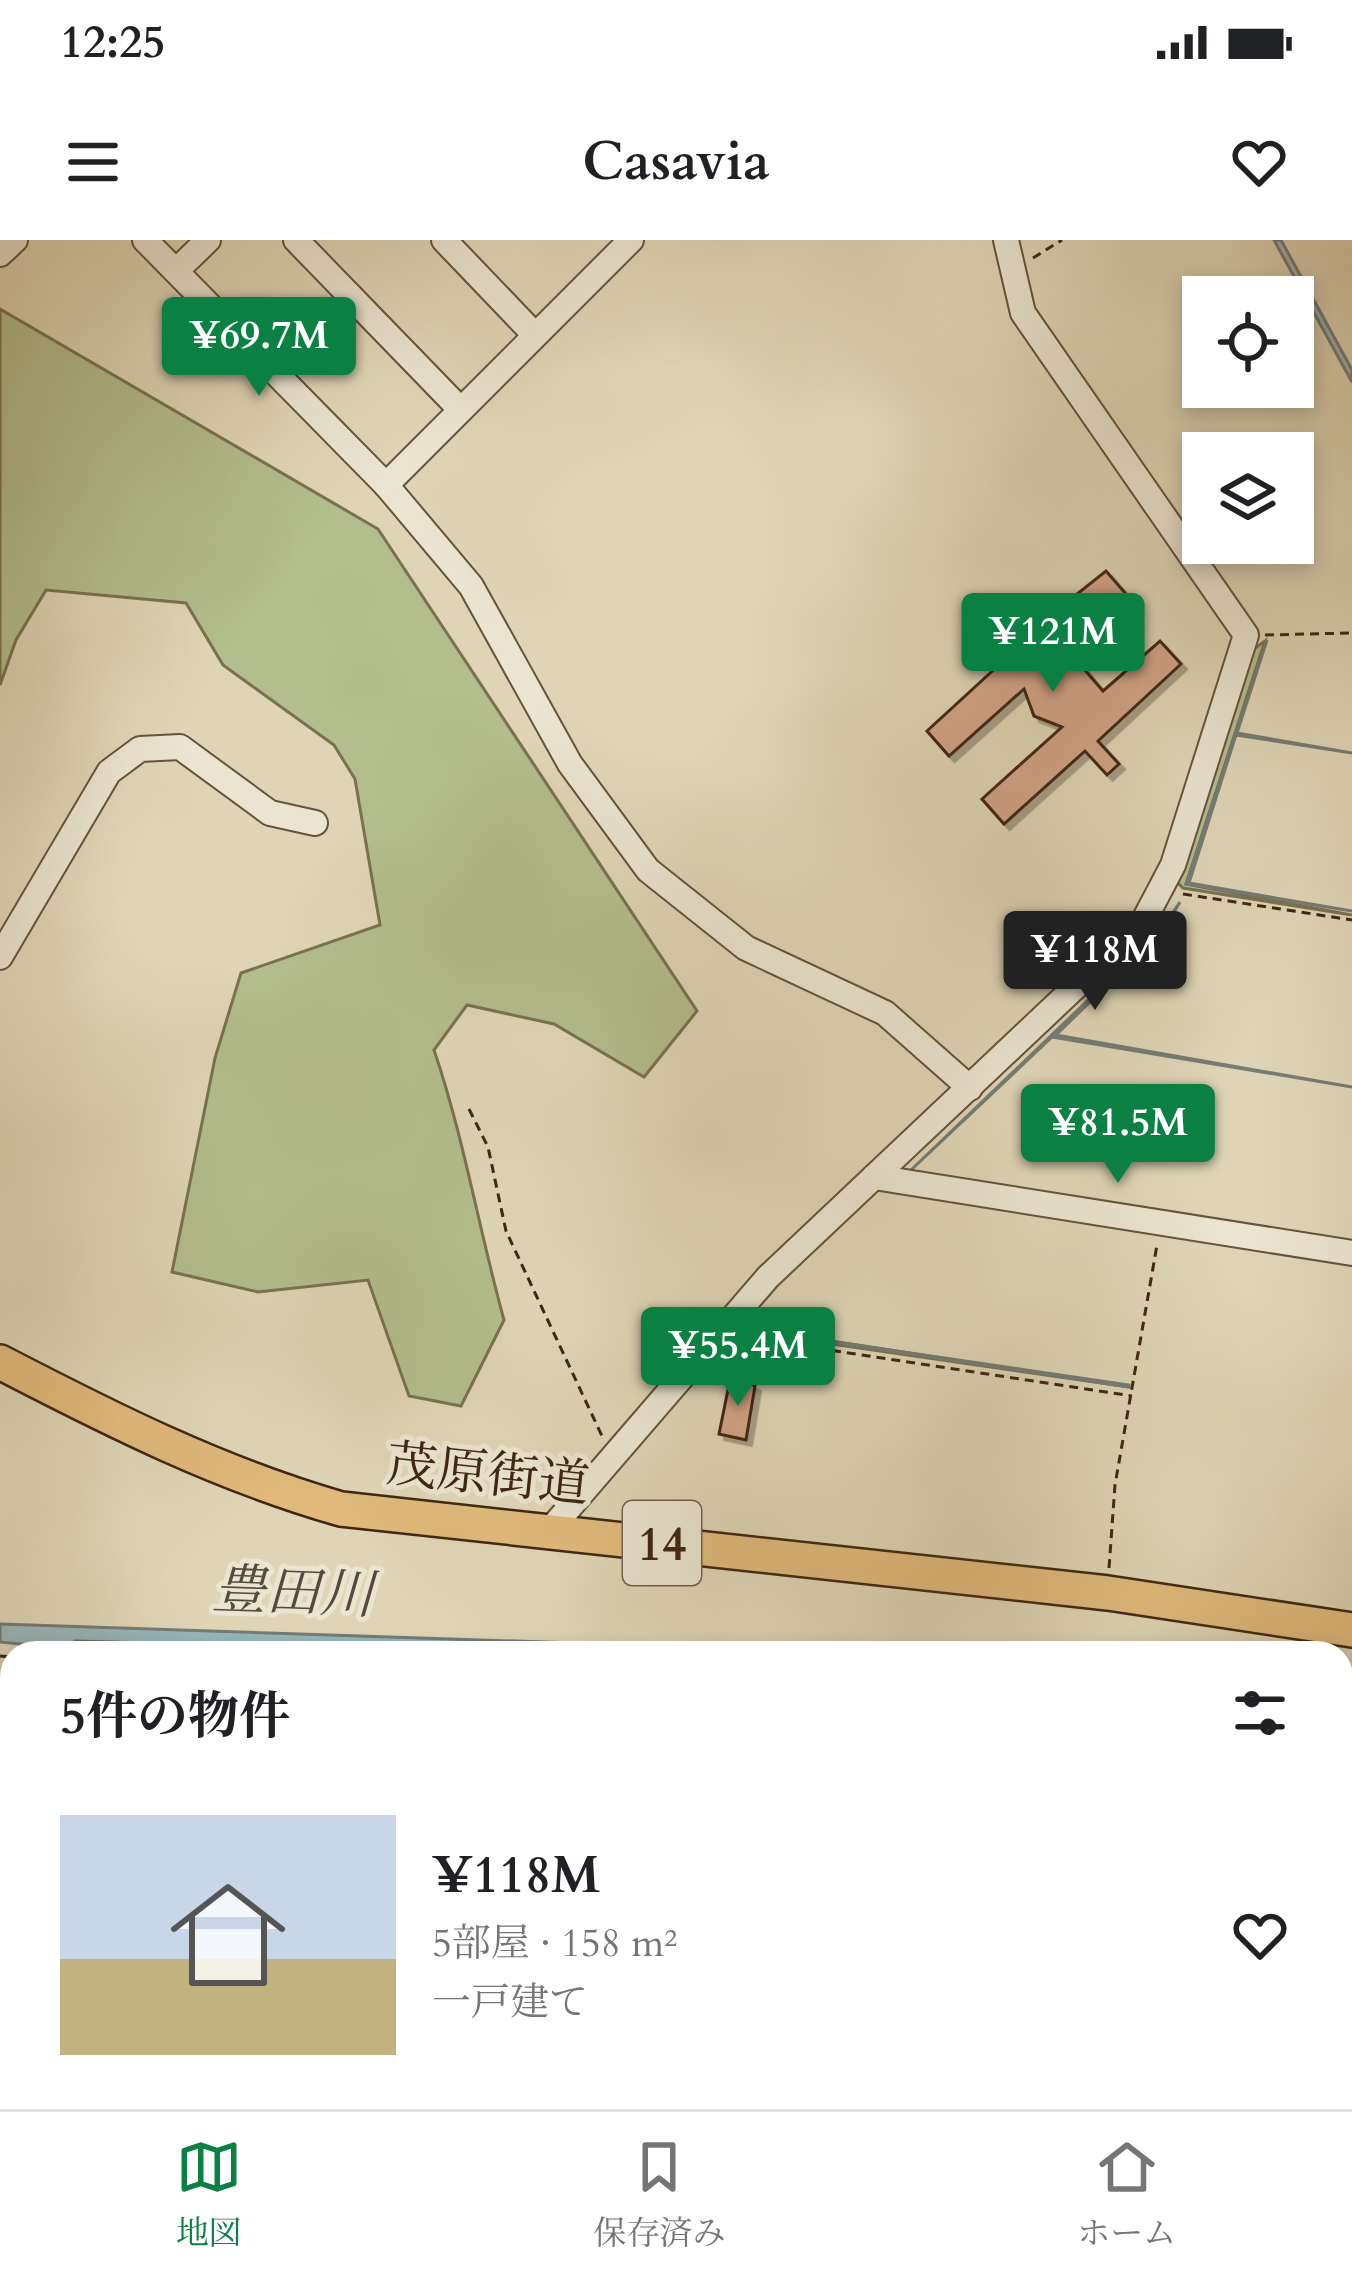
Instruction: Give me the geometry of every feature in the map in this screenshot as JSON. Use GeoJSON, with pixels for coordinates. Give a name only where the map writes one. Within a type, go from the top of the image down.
{"type":"FeatureCollection","features":[{"type":"Feature","properties":{"kind":"main road","name":"茂原街道"},"geometry":{"type":"LineString","coordinates":[[0,1362],[170,1450],[249,1483],[341,1509],[433,1523],[550,1530],[1108,1594],[1344,1637]]}},
{"type":"Feature","properties":{"kind":"street"},"geometry":{"type":"LineString","coordinates":[[0,254],[15,240]]}},
{"type":"Feature","properties":{"kind":"street"},"geometry":{"type":"LineString","coordinates":[[145,240],[386,485],[471,586],[570,764],[648,870],[746,948],[885,1013],[970,1088]]}},
{"type":"Feature","properties":{"kind":"street"},"geometry":{"type":"LineString","coordinates":[[176,271],[208,240]]}},
{"type":"Feature","properties":{"kind":"street"},"geometry":{"type":"LineString","coordinates":[[296,240],[459,408]]}},
{"type":"Feature","properties":{"kind":"street"},"geometry":{"type":"LineString","coordinates":[[444,240],[534,334]]}},
{"type":"Feature","properties":{"kind":"street"},"geometry":{"type":"LineString","coordinates":[[386,485],[631,240]]}},
{"type":"Feature","properties":{"kind":"street"},"geometry":{"type":"LineString","coordinates":[[550,1530],[768,1277],[1110,958],[1163,891],[1210,760],[1246,635],[1023,314],[1006,240]]}},
{"type":"Feature","properties":{"kind":"street"},"geometry":{"type":"LineString","coordinates":[[0,957],[109,772],[140,749],[180,747],[270,813],[316,823]]}},
{"type":"Feature","properties":{"kind":"street"},"geometry":{"type":"LineString","coordinates":[[874,1177],[1352,1253]]}},
{"type":"Feature","properties":{"kind":"path"},"geometry":{"type":"LineString","coordinates":[[1016,268],[1062,240]]}},
{"type":"Feature","properties":{"kind":"path"},"geometry":{"type":"LineString","coordinates":[[1246,635],[1352,634]]}},
{"type":"Feature","properties":{"kind":"path"},"geometry":{"type":"LineString","coordinates":[[1163,891],[1352,920]]}},
{"type":"Feature","properties":{"kind":"path"},"geometry":{"type":"LineString","coordinates":[[469,1109],[488,1147],[506,1231],[613,1459]]}},
{"type":"Feature","properties":{"kind":"path"},"geometry":{"type":"LineString","coordinates":[[1108,1594],[1115,1485],[1160,1223]]}},
{"type":"Feature","properties":{"kind":"path"},"geometry":{"type":"LineString","coordinates":[[718,1334],[1132,1396]]}},
{"type":"Feature","properties":{"kind":"green space"},"geometry":{"type":"Polygon","coordinates":[[[0,309],[378,529],[697,1011],[644,1077],[554,1024],[467,1005],[434,1050],[504,1320],[461,1406],[409,1396],[368,1280],[258,1292],[172,1272],[215,1058],[241,973],[380,925],[355,779],[334,745],[223,665],[186,603],[46,590],[16,640],[0,685],[0,309]]]}},
{"type":"Feature","properties":{"kind":"green space"},"geometry":{"type":"Polygon","coordinates":[[[1265,641],[1186,884],[1352,915],[1183,888],[1177,882],[1254,649],[1265,641]]]}},
{"type":"Feature","properties":{"kind":"green space"},"geometry":{"type":"Polygon","coordinates":[[[743,1328],[753,1329],[1129,1387],[755,1333],[743,1328]]]}},
{"type":"Feature","properties":{"kind":"water"},"geometry":{"type":"Polygon","coordinates":[[[1274,240],[1281,240],[1301,276],[1294,276],[1274,240]]]}},
{"type":"Feature","properties":{"kind":"water"},"geometry":{"type":"Polygon","coordinates":[[[1314,300],[1352,370],[1352,382],[1314,313],[1314,300]]]}},
{"type":"Feature","properties":{"kind":"water"},"geometry":{"type":"Polygon","coordinates":[[[1267,640],[1237,733],[1352,753],[1236,735],[1189,883],[1352,911],[1186,884],[1267,640]]]}},
{"type":"Feature","properties":{"kind":"water"},"geometry":{"type":"Polygon","coordinates":[[[1180,902],[1162,932],[1056,1035],[1352,1087],[1052,1037],[910,1171],[1160,931],[1180,902]]]}},
{"type":"Feature","properties":{"kind":"water"},"geometry":{"type":"Polygon","coordinates":[[[753,1330],[1129,1385],[1129,1387],[753,1330]]]}},
{"type":"Feature","properties":{"kind":"water"},"geometry":{"type":"Polygon","coordinates":[[[0,1624],[514,1641],[0,1641],[0,1624]]]}},
{"type":"Feature","properties":{"kind":"building"},"geometry":{"type":"Polygon","coordinates":[[[1106,571],[1126,594],[1066,648],[1103,691],[1160,641],[1181,664],[1098,741],[1119,764],[1107,775],[1085,751],[1004,824],[982,799],[1062,727],[1034,716],[1024,689],[949,756],[927,731],[1001,663],[981,642],[990,632],[1001,627],[1008,634],[1025,620],[1033,629],[1106,571]]]}},
{"type":"Feature","properties":{"kind":"building"},"geometry":{"type":"Polygon","coordinates":[[[739,1377],[755,1386],[746,1440],[719,1434],[730,1380],[739,1377]]]}},
{"type":"Feature","properties":{"kind":"water label","name":"豊田川"},"geometry":{"type":"Point","coordinates":[293,1591]}}]}
